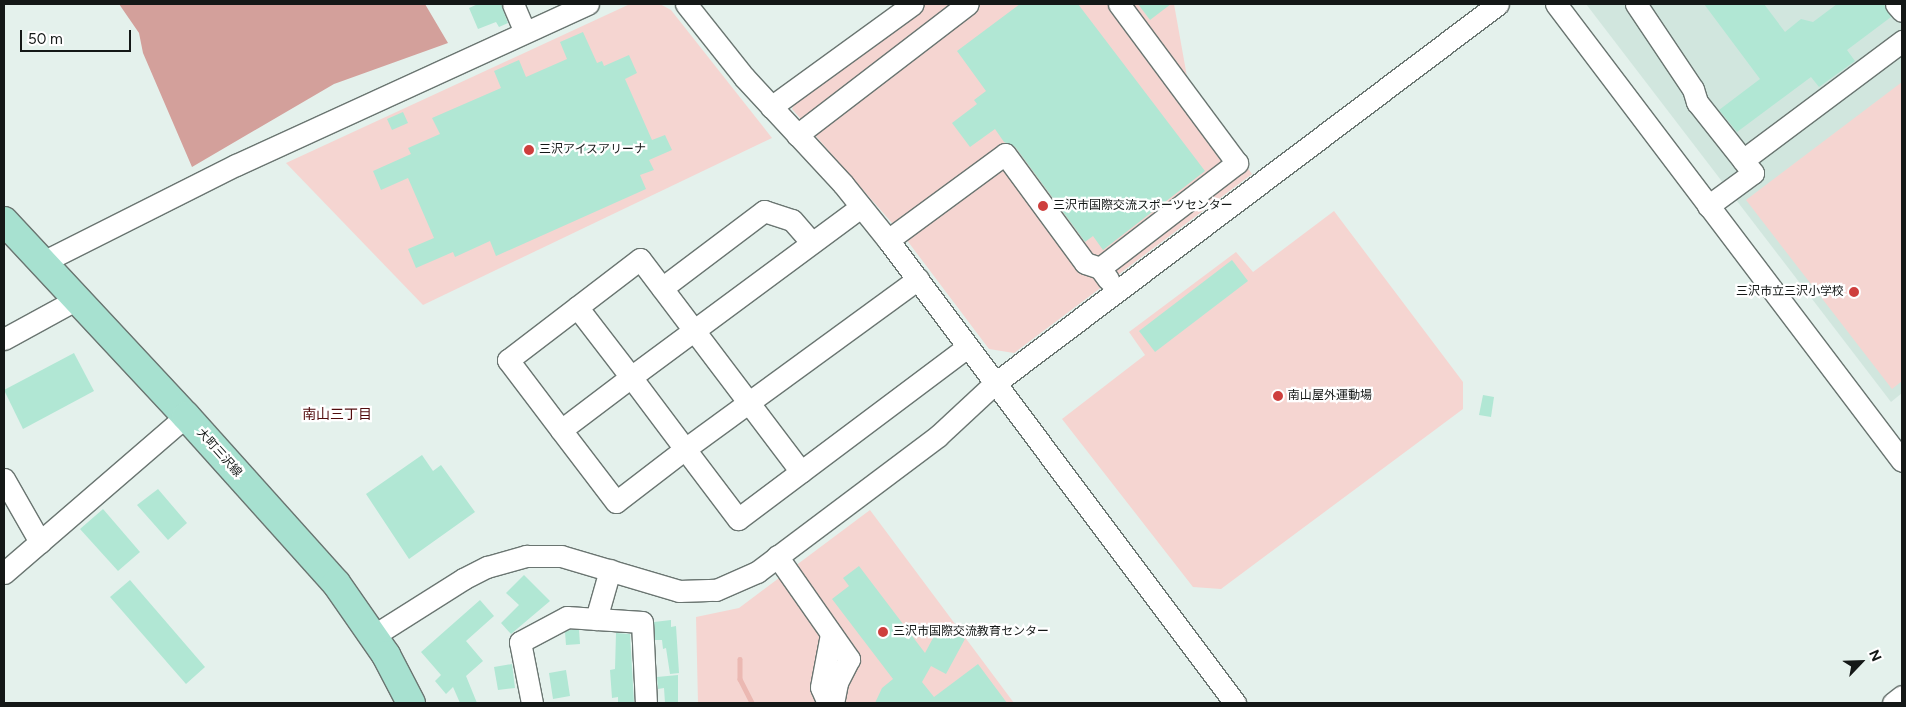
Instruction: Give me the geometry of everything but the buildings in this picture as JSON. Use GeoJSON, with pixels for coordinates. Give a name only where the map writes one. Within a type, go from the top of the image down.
{"type":"FeatureCollection","features":[{"type":"Feature","properties":{"kind":"main road","name":"大町三沢線"},"geometry":{"type":"LineString","coordinates":[[4,221],[186,416],[336,583],[374,636],[410,703]]}},
{"type":"Feature","properties":{"kind":"street"},"geometry":{"type":"LineString","coordinates":[[513,4],[525,32]]}},
{"type":"Feature","properties":{"kind":"street"},"geometry":{"type":"LineString","coordinates":[[43,262],[236,165],[588,4]]}},
{"type":"Feature","properties":{"kind":"street"},"geometry":{"type":"LineString","coordinates":[[686,4],[771,107],[861,207],[888,240],[994,384],[1236,703]]}},
{"type":"Feature","properties":{"kind":"street"},"geometry":{"type":"LineString","coordinates":[[771,107],[913,4]]}},
{"type":"Feature","properties":{"kind":"street"},"geometry":{"type":"LineString","coordinates":[[797,135],[968,4]]}},
{"type":"Feature","properties":{"kind":"street"},"geometry":{"type":"LineString","coordinates":[[1100,268],[1237,163],[1118,4]]}},
{"type":"Feature","properties":{"kind":"street"},"geometry":{"type":"LineString","coordinates":[[374,636],[463,579],[507,560],[526,556],[561,556],[679,591],[699,592],[736,583],[777,556],[938,436],[994,384],[1498,4]]}},
{"type":"Feature","properties":{"kind":"street"},"geometry":{"type":"LineString","coordinates":[[1556,4],[1902,461]]}},
{"type":"Feature","properties":{"kind":"street"},"geometry":{"type":"LineString","coordinates":[[1636,4],[1693,89],[1697,102],[1753,173],[1708,206]]}},
{"type":"Feature","properties":{"kind":"street"},"geometry":{"type":"LineString","coordinates":[[1896,4],[1902,11]]}},
{"type":"Feature","properties":{"kind":"street"},"geometry":{"type":"LineString","coordinates":[[1743,160],[1902,41]]}},
{"type":"Feature","properties":{"kind":"street"},"geometry":{"type":"LineString","coordinates":[[888,240],[1005,154],[1084,263],[1100,268],[1118,292]]}},
{"type":"Feature","properties":{"kind":"street"},"geometry":{"type":"LineString","coordinates":[[561,430],[861,207]]}},
{"type":"Feature","properties":{"kind":"street"},"geometry":{"type":"LineString","coordinates":[[662,288],[764,211],[792,220],[812,243]]}},
{"type":"Feature","properties":{"kind":"street"},"geometry":{"type":"LineString","coordinates":[[801,472],[749,402],[640,259],[508,360],[616,502],[685,449],[749,402],[918,279]]}},
{"type":"Feature","properties":{"kind":"street"},"geometry":{"type":"LineString","coordinates":[[4,339],[77,299]]}},
{"type":"Feature","properties":{"kind":"street"},"geometry":{"type":"LineString","coordinates":[[578,307],[738,519],[967,347]]}},
{"type":"Feature","properties":{"kind":"street"},"geometry":{"type":"LineString","coordinates":[[4,573],[186,416]]}},
{"type":"Feature","properties":{"kind":"street"},"geometry":{"type":"LineString","coordinates":[[4,479],[40,542]]}},
{"type":"Feature","properties":{"kind":"street"},"geometry":{"type":"LineString","coordinates":[[777,556],[849,659],[836,683],[833,703]]}},
{"type":"Feature","properties":{"kind":"street"},"geometry":{"type":"LineString","coordinates":[[596,619],[610,570]]}},
{"type":"Feature","properties":{"kind":"street"},"geometry":{"type":"LineString","coordinates":[[532,703],[520,642],[567,617],[642,622],[646,703]]}},
{"type":"Feature","properties":{"kind":"street"},"geometry":{"type":"LineString","coordinates":[[828,703],[821,687],[831,634]]}},
{"type":"Feature","properties":{"kind":"street"},"geometry":{"type":"LineString","coordinates":[[1894,703],[1902,696]]}},
{"type":"Feature","properties":{"kind":"shaded area"},"geometry":{"type":"Polygon","coordinates":[[[119,4],[425,4],[448,43],[334,84],[192,167],[143,53],[139,33],[119,4]]]}},
{"type":"Feature","properties":{"kind":"shaded area","name":"三沢アイスアリーナ"},"geometry":{"type":"Polygon","coordinates":[[[630,4],[660,4],[671,10],[772,138],[423,305],[286,163],[630,4]]]}},
{"type":"Feature","properties":{"kind":"shaded area","name":"三沢市国際交流スポーツセンター"},"geometry":{"type":"Polygon","coordinates":[[[922,4],[1174,4],[1189,88],[1252,174],[1014,353],[989,349],[906,239],[792,109],[795,102],[922,4]]]}},
{"type":"Feature","properties":{"kind":"shaded area","name":"三沢市立三沢小学校"},"geometry":{"type":"Polygon","coordinates":[[[1586,4],[1902,4],[1902,393],[1891,402],[1586,4]]]}},
{"type":"Feature","properties":{"kind":"shaded area"},"geometry":{"type":"Polygon","coordinates":[[[1902,82],[1902,381],[1892,389],[1746,200],[1902,82]]]}},
{"type":"Feature","properties":{"kind":"shaded area","name":"南山屋外運動場"},"geometry":{"type":"Polygon","coordinates":[[[1334,211],[1463,382],[1463,409],[1221,589],[1193,587],[1062,419],[1145,355],[1129,332],[1236,252],[1253,272],[1334,211]]]}},
{"type":"Feature","properties":{"kind":"shaded area"},"geometry":{"type":"Polygon","coordinates":[[[870,510],[1014,703],[698,703],[696,617],[739,608],[870,510]]]}},
{"type":"Feature","properties":{"kind":"waterway"},"geometry":{"type":"LineString","coordinates":[[740,659],[740,679],[752,703]]}},
{"type":"Feature","properties":{"kind":"place","name":"三沢アイスアリーナ"},"geometry":{"type":"Point","coordinates":[529,150]}},
{"type":"Feature","properties":{"kind":"place","name":"三沢市国際交流スポーツセンター"},"geometry":{"type":"Point","coordinates":[1043,206]}},
{"type":"Feature","properties":{"kind":"place","name":"三沢市立三沢小学校"},"geometry":{"type":"Point","coordinates":[1854,292]}},
{"type":"Feature","properties":{"kind":"place","name":"南山屋外運動場"},"geometry":{"type":"Point","coordinates":[1278,396]}},
{"type":"Feature","properties":{"kind":"place","name":"三沢市国際交流教育センター"},"geometry":{"type":"Point","coordinates":[883,632]}},
{"type":"Feature","properties":{"kind":"district","name":"南山三丁目"},"geometry":{"type":"Point","coordinates":[337,415]}}]}
